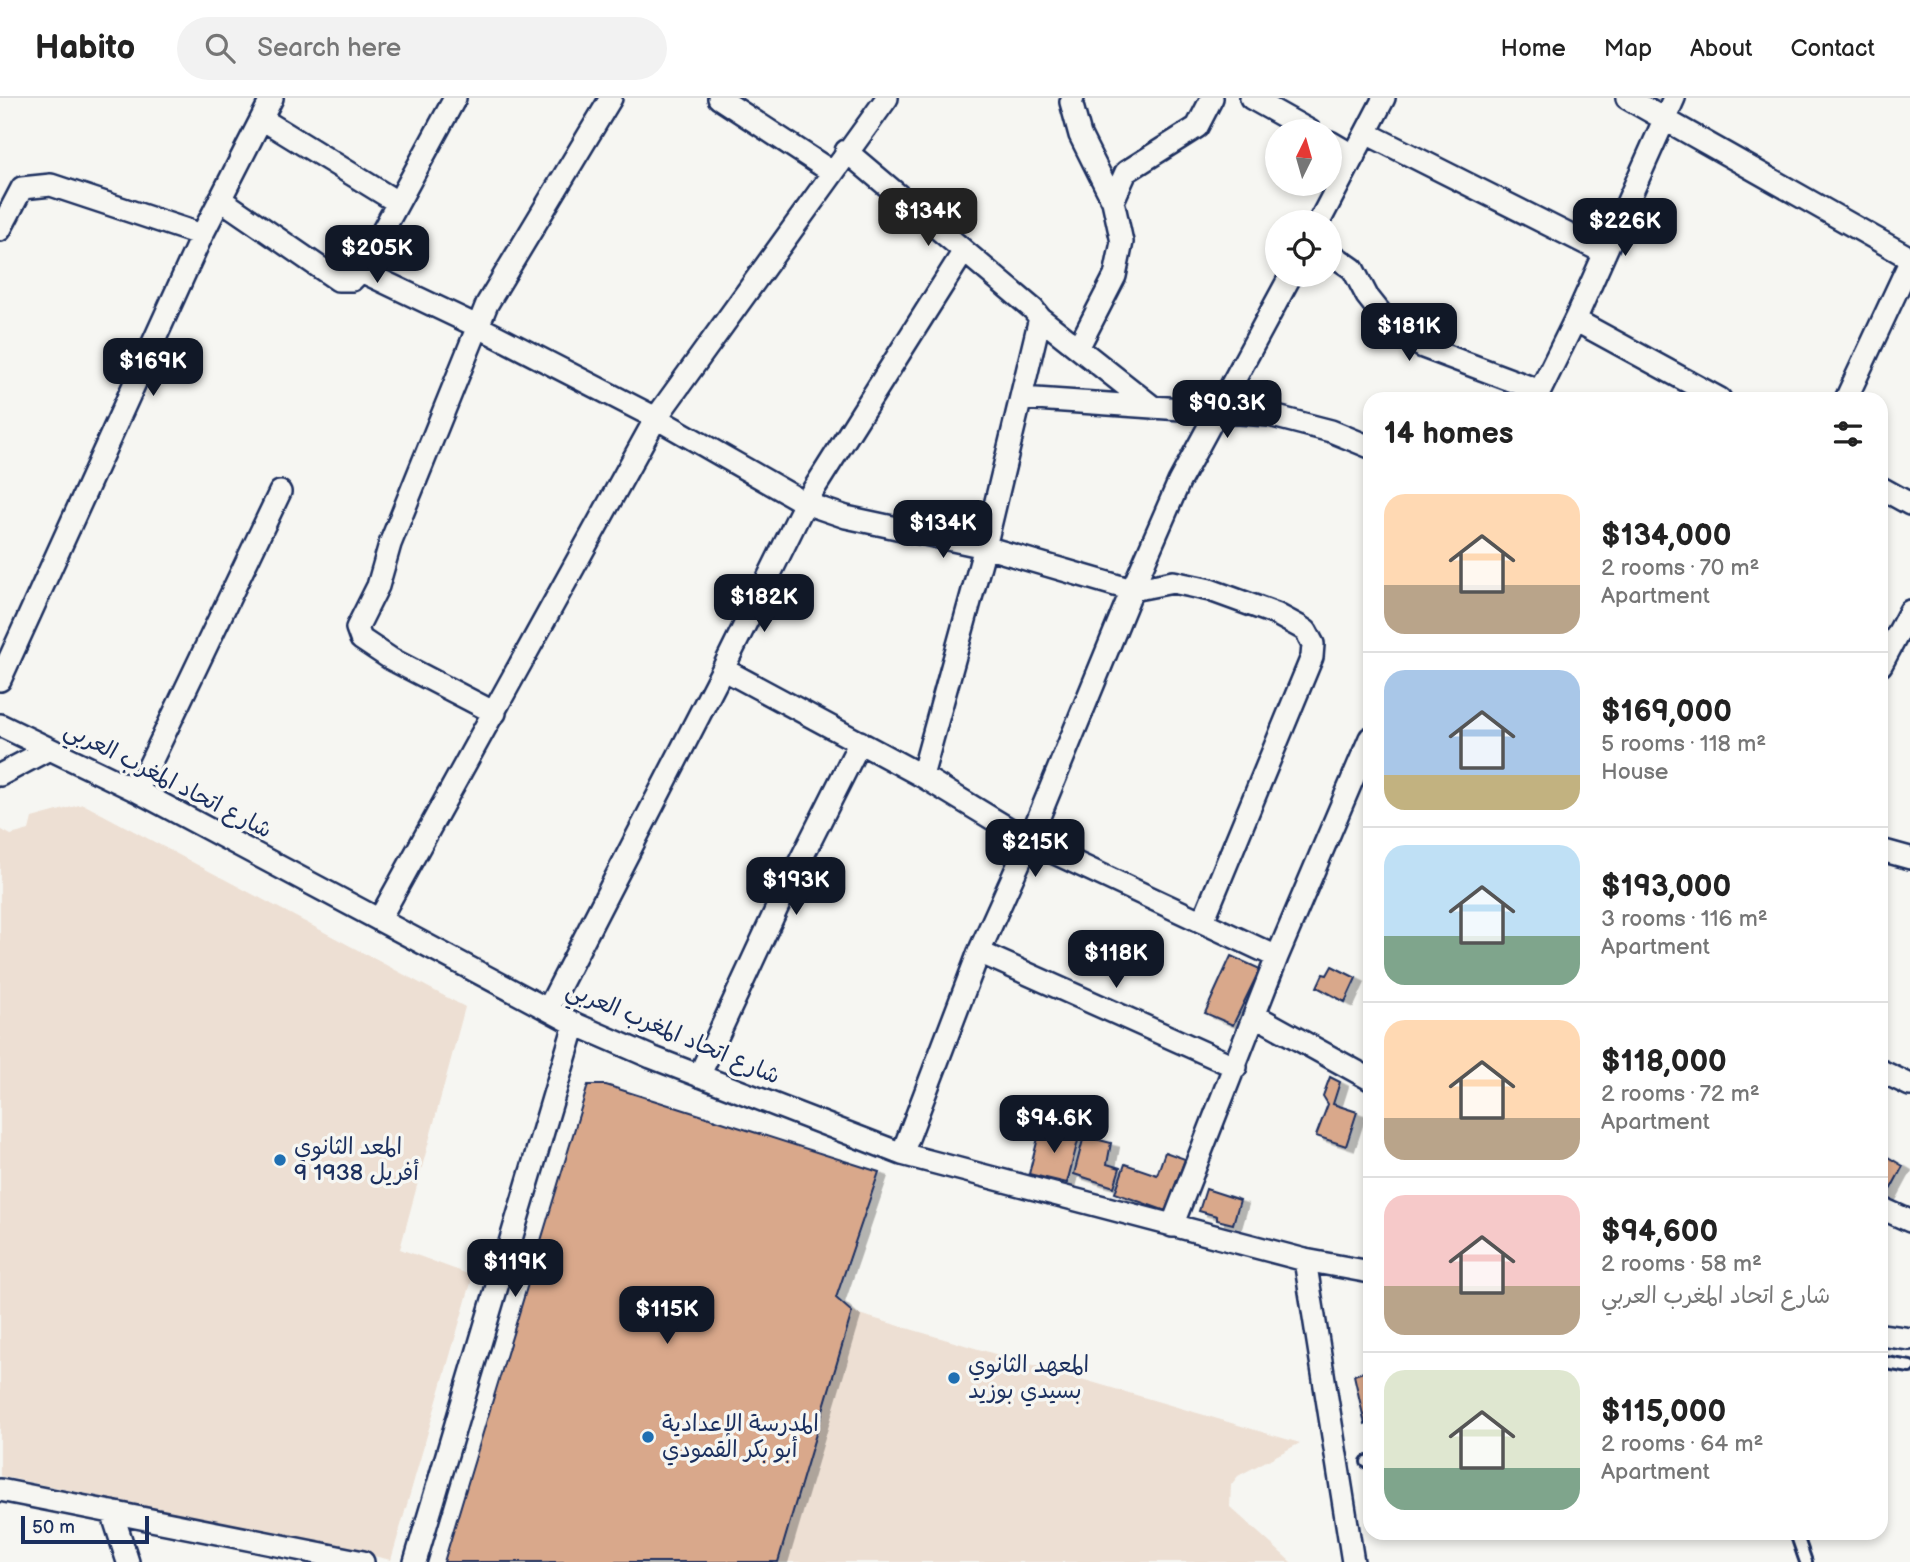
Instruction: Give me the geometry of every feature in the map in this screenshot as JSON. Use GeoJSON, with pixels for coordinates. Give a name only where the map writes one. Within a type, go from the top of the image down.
{"type":"FeatureCollection","features":[{"type":"Feature","properties":{"kind":"street"},"geometry":{"type":"LineString","coordinates":[[220,199],[338,279],[352,280],[361,271],[455,98]]}},
{"type":"Feature","properties":{"kind":"street"},"geometry":{"type":"LineString","coordinates":[[495,713],[390,659],[365,642],[357,632],[487,304],[611,98]]}},
{"type":"Feature","properties":{"kind":"street"},"geometry":{"type":"LineString","coordinates":[[719,98],[832,172]]}},
{"type":"Feature","properties":{"kind":"street"},"geometry":{"type":"LineString","coordinates":[[379,920],[656,418],[846,151],[887,98]]}},
{"type":"Feature","properties":{"kind":"street"},"geometry":{"type":"LineString","coordinates":[[1073,98],[1071,102],[1080,135],[1113,201],[1122,242],[1115,276],[1078,348]]}},
{"type":"Feature","properties":{"kind":"street"},"geometry":{"type":"LineString","coordinates":[[1113,201],[1126,172],[1197,127],[1212,98]]}},
{"type":"Feature","properties":{"kind":"street"},"geometry":{"type":"LineString","coordinates":[[1251,98],[1289,119]]}},
{"type":"Feature","properties":{"kind":"street"},"geometry":{"type":"LineString","coordinates":[[1325,210],[1384,98]]}},
{"type":"Feature","properties":{"kind":"street"},"geometry":{"type":"LineString","coordinates":[[1627,98],[1669,108],[1910,260],[1849,392]]}},
{"type":"Feature","properties":{"kind":"street"},"geometry":{"type":"LineString","coordinates":[[0,680],[202,235],[265,105],[397,202]]}},
{"type":"Feature","properties":{"kind":"street"},"geometry":{"type":"LineString","coordinates":[[1539,392],[1575,320],[1669,108]]}},
{"type":"Feature","properties":{"kind":"street"},"geometry":{"type":"LineString","coordinates":[[1366,133],[1605,253]]}},
{"type":"Feature","properties":{"kind":"street"},"geometry":{"type":"LineString","coordinates":[[1342,149],[1354,156]]}},
{"type":"Feature","properties":{"kind":"street"},"geometry":{"type":"LineString","coordinates":[[846,151],[1033,309],[1040,318],[1154,408]]}},
{"type":"Feature","properties":{"kind":"street"},"geometry":{"type":"LineString","coordinates":[[0,230],[22,188],[51,185],[202,235]]}},
{"type":"Feature","properties":{"kind":"street"},"geometry":{"type":"LineString","coordinates":[[548,1009],[805,503],[964,251]]}},
{"type":"Feature","properties":{"kind":"street"},"geometry":{"type":"LineString","coordinates":[[1342,261],[1353,269],[1367,296],[1394,330],[1423,347],[1475,365],[1532,392]]}},
{"type":"Feature","properties":{"kind":"street"},"geometry":{"type":"LineString","coordinates":[[361,271],[479,327],[656,418],[805,503],[846,517],[985,547],[1132,590],[1173,582],[1210,590],[1276,614],[1306,631],[1313,644],[1312,657],[1203,921]]}},
{"type":"Feature","properties":{"kind":"street"},"geometry":{"type":"LineString","coordinates":[[902,1154],[979,952],[1029,841],[1179,482],[1285,287]]}},
{"type":"Feature","properties":{"kind":"street"},"geometry":{"type":"LineString","coordinates":[[922,776],[985,547],[1040,318]]}},
{"type":"Feature","properties":{"kind":"street"},"geometry":{"type":"LineString","coordinates":[[1575,320],[1707,392]]}},
{"type":"Feature","properties":{"kind":"street"},"geometry":{"type":"LineString","coordinates":[[1021,398],[1269,415],[1331,431],[1363,444]]}},
{"type":"Feature","properties":{"kind":"street"},"geometry":{"type":"LineString","coordinates":[[137,791],[280,492]]}},
{"type":"Feature","properties":{"kind":"street"},"geometry":{"type":"LineString","coordinates":[[1888,492],[1910,504]]}},
{"type":"Feature","properties":{"kind":"street"},"geometry":{"type":"LineString","coordinates":[[1888,652],[1910,611]]}},
{"type":"Feature","properties":{"kind":"street"},"geometry":{"type":"LineString","coordinates":[[723,669],[922,776],[1029,841],[1277,957]]}},
{"type":"Feature","properties":{"kind":"street","name":"شارع اتحاد المغرب العربي"},"geometry":{"type":"LineString","coordinates":[[0,725],[137,791],[575,1024],[699,1076],[902,1154],[1305,1260],[1363,1271]]}},
{"type":"Feature","properties":{"kind":"street"},"geometry":{"type":"LineString","coordinates":[[699,1076],[782,897],[860,742]]}},
{"type":"Feature","properties":{"kind":"street"},"geometry":{"type":"LineString","coordinates":[[0,775],[48,749]]}},
{"type":"Feature","properties":{"kind":"street"},"geometry":{"type":"LineString","coordinates":[[1172,1226],[1277,957],[1363,767]]}},
{"type":"Feature","properties":{"kind":"street"},"geometry":{"type":"LineString","coordinates":[[1888,852],[1910,858]]}},
{"type":"Feature","properties":{"kind":"street"},"geometry":{"type":"LineString","coordinates":[[979,952],[1236,1067]]}},
{"type":"Feature","properties":{"kind":"street"},"geometry":{"type":"LineString","coordinates":[[1256,1016],[1363,1074]]}},
{"type":"Feature","properties":{"kind":"street"},"geometry":{"type":"LineString","coordinates":[[415,1562],[575,1024]]}},
{"type":"Feature","properties":{"kind":"street"},"geometry":{"type":"LineString","coordinates":[[1888,1074],[1910,1085]]}},
{"type":"Feature","properties":{"kind":"street"},"geometry":{"type":"LineString","coordinates":[[1888,1211],[1910,1222]]}},
{"type":"Feature","properties":{"kind":"street"},"geometry":{"type":"LineString","coordinates":[[1305,1260],[1353,1562]]}},
{"type":"Feature","properties":{"kind":"street"},"geometry":{"type":"LineString","coordinates":[[1888,1336],[1910,1339]]}},
{"type":"Feature","properties":{"kind":"street"},"geometry":{"type":"LineString","coordinates":[[0,1490],[112,1512],[262,1552],[363,1562]]}},
{"type":"Feature","properties":{"kind":"street"},"geometry":{"type":"LineString","coordinates":[[112,1512],[128,1562]]}},
{"type":"Feature","properties":{"kind":"lane"},"geometry":{"type":"LineString","coordinates":[[1888,1363],[1910,1367]]}},
{"type":"Feature","properties":{"kind":"lane"},"geometry":{"type":"LineString","coordinates":[[1798,1540],[1806,1562]]}},
{"type":"Feature","properties":{"kind":"shaded area"},"geometry":{"type":"Polygon","coordinates":[[[83,804],[465,1007],[400,1249],[473,1276],[391,1560],[257,1529],[0,1476],[0,829],[11,835],[29,830],[32,818],[83,804]]]}},
{"type":"Feature","properties":{"kind":"shaded area","name":"المعهد الثانوي بسيدي بوزيد"},"geometry":{"type":"Polygon","coordinates":[[[852,1312],[1300,1443],[1238,1476],[1231,1485],[1230,1507],[1291,1562],[778,1562],[852,1312]]]}},
{"type":"Feature","properties":{"kind":"building"},"geometry":{"type":"Polygon","coordinates":[[[1231,956],[1260,969],[1233,1025],[1205,1013],[1231,956]]]}},
{"type":"Feature","properties":{"kind":"building"},"geometry":{"type":"Polygon","coordinates":[[[1332,966],[1356,978],[1345,1002],[1317,987],[1323,974],[1327,975],[1332,966]]]}},
{"type":"Feature","properties":{"kind":"building"},"geometry":{"type":"Polygon","coordinates":[[[1330,1077],[1340,1082],[1333,1104],[1357,1112],[1346,1146],[1316,1136],[1328,1104],[1323,1096],[1330,1077]]]}},
{"type":"Feature","properties":{"kind":"building","name":"المدرسة الإعدادية أبو بكر القمودي"},"geometry":{"type":"Polygon","coordinates":[[[588,1085],[606,1085],[879,1172],[836,1298],[852,1312],[778,1562],[444,1562],[588,1085]]]}},
{"type":"Feature","properties":{"kind":"building"},"geometry":{"type":"Polygon","coordinates":[[[1041,1126],[1079,1137],[1067,1183],[1029,1174],[1041,1126]]]}},
{"type":"Feature","properties":{"kind":"building"},"geometry":{"type":"Polygon","coordinates":[[[1084,1136],[1111,1143],[1107,1164],[1120,1168],[1114,1187],[1074,1174],[1084,1136]]]}},
{"type":"Feature","properties":{"kind":"building"},"geometry":{"type":"Polygon","coordinates":[[[1165,1152],[1185,1159],[1166,1211],[1115,1193],[1125,1164],[1157,1175],[1165,1152]]]}},
{"type":"Feature","properties":{"kind":"building"},"geometry":{"type":"Polygon","coordinates":[[[1888,1157],[1903,1166],[1888,1194],[1888,1157]]]}},
{"type":"Feature","properties":{"kind":"building"},"geometry":{"type":"Polygon","coordinates":[[[1206,1189],[1240,1200],[1233,1224],[1199,1211],[1206,1189]]]}},
{"type":"Feature","properties":{"kind":"building"},"geometry":{"type":"Polygon","coordinates":[[[1363,1372],[1363,1415],[1354,1375],[1363,1372]]]}},
{"type":"Feature","properties":{"kind":"place","name":"المعد الثانوي 9 أفريل 1938"},"geometry":{"type":"Point","coordinates":[280,1160]}},
{"type":"Feature","properties":{"kind":"place","name":"المعهد الثانوي بسيدي بوزيد"},"geometry":{"type":"Point","coordinates":[954,1378]}},
{"type":"Feature","properties":{"kind":"place","name":"المدرسة الإعدادية أبو بكر القمودي"},"geometry":{"type":"Point","coordinates":[648,1437]}}]}
